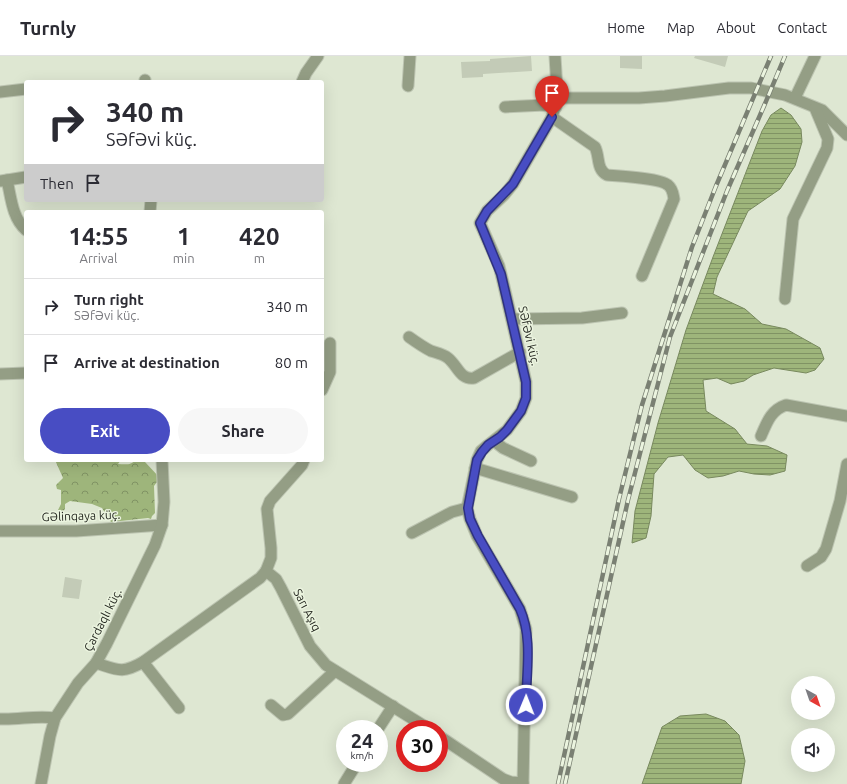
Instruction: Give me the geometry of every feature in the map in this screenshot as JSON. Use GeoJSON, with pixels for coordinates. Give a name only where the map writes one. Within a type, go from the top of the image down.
{"type":"FeatureCollection","features":[{"type":"Feature","properties":{"kind":"street"},"geometry":{"type":"LineString","coordinates":[[303,80],[318,56]]}},
{"type":"Feature","properties":{"kind":"street"},"geometry":{"type":"LineString","coordinates":[[408,86],[410,56]]}},
{"type":"Feature","properties":{"kind":"street"},"geometry":{"type":"LineString","coordinates":[[555,56],[555,107],[595,147],[598,153],[599,166],[602,172],[607,175],[656,181],[667,184],[673,191],[674,199],[642,276]]}},
{"type":"Feature","properties":{"kind":"street"},"geometry":{"type":"LineString","coordinates":[[795,98],[815,56]]}},
{"type":"Feature","properties":{"kind":"street"},"geometry":{"type":"LineString","coordinates":[[505,107],[545,105],[555,107],[742,87],[774,92],[795,98],[822,110],[847,135]]}},
{"type":"Feature","properties":{"kind":"street"},"geometry":{"type":"LineString","coordinates":[[0,92],[24,89]]}},
{"type":"Feature","properties":{"kind":"street","name":"Səfəvi küç."},"geometry":{"type":"LineString","coordinates":[[523,784],[526,629],[520,609],[478,536],[470,519],[468,508],[477,460],[482,452],[507,430],[521,411],[526,398],[526,382],[512,319],[498,266],[480,223],[487,211],[513,184],[555,107]]}},
{"type":"Feature","properties":{"kind":"street"},"geometry":{"type":"LineString","coordinates":[[785,299],[793,219],[827,148],[828,139],[815,108]]}},
{"type":"Feature","properties":{"kind":"street"},"geometry":{"type":"LineString","coordinates":[[24,177],[4,181],[16,219],[24,228]]}},
{"type":"Feature","properties":{"kind":"street"},"geometry":{"type":"LineString","coordinates":[[512,319],[582,318],[622,313]]}},
{"type":"Feature","properties":{"kind":"street"},"geometry":{"type":"LineString","coordinates":[[409,337],[422,346],[449,359],[465,378],[470,379],[520,352]]}},
{"type":"Feature","properties":{"kind":"street"},"geometry":{"type":"LineString","coordinates":[[324,386],[330,372],[330,343]]}},
{"type":"Feature","properties":{"kind":"street"},"geometry":{"type":"LineString","coordinates":[[0,374],[24,373]]}},
{"type":"Feature","properties":{"kind":"street"},"geometry":{"type":"LineString","coordinates":[[761,436],[770,416],[778,408],[786,405],[847,416]]}},
{"type":"Feature","properties":{"kind":"street"},"geometry":{"type":"LineString","coordinates":[[494,441],[503,448],[531,461]]}},
{"type":"Feature","properties":{"kind":"street","name":"Çardaqlı küç."},"geometry":{"type":"LineString","coordinates":[[41,784],[55,718],[78,683],[96,663],[155,546],[162,525],[164,502],[162,462]]}},
{"type":"Feature","properties":{"kind":"street"},"geometry":{"type":"LineString","coordinates":[[96,663],[120,670],[131,669],[260,578],[266,571],[271,558],[267,509],[270,501],[303,462]]}},
{"type":"Feature","properties":{"kind":"street"},"geometry":{"type":"LineString","coordinates":[[807,566],[821,557],[826,549],[840,501],[847,464]]}},
{"type":"Feature","properties":{"kind":"street"},"geometry":{"type":"LineString","coordinates":[[475,468],[572,497]]}},
{"type":"Feature","properties":{"kind":"street"},"geometry":{"type":"LineString","coordinates":[[412,533],[452,512],[468,508]]}},
{"type":"Feature","properties":{"kind":"street","name":"Gəlinqaya küç."},"geometry":{"type":"LineString","coordinates":[[0,531],[76,531],[162,525]]}},
{"type":"Feature","properties":{"kind":"street","name":"Sarı Aşıq"},"geometry":{"type":"LineString","coordinates":[[266,571],[276,579],[310,646],[326,665],[414,720]]}},
{"type":"Feature","properties":{"kind":"street"},"geometry":{"type":"LineString","coordinates":[[143,662],[179,708]]}},
{"type":"Feature","properties":{"kind":"street"},"geometry":{"type":"LineString","coordinates":[[271,705],[283,715],[288,714],[335,671]]}},
{"type":"Feature","properties":{"kind":"street"},"geometry":{"type":"LineString","coordinates":[[384,720],[393,706]]}},
{"type":"Feature","properties":{"kind":"street"},"geometry":{"type":"LineString","coordinates":[[0,719],[14,720],[44,717],[55,718]]}},
{"type":"Feature","properties":{"kind":"street"},"geometry":{"type":"LineString","coordinates":[[448,742],[503,778],[511,782],[523,784]]}},
{"type":"Feature","properties":{"kind":"street"},"geometry":{"type":"LineString","coordinates":[[344,784],[351,772]]}},
{"type":"Feature","properties":{"kind":"green space"},"geometry":{"type":"Polygon","coordinates":[[[56,462],[120,462],[118,464],[129,464],[133,462],[145,462],[160,478],[154,486],[155,513],[151,519],[148,518],[111,522],[102,508],[92,504],[70,501],[65,504],[65,509],[62,512],[58,510],[61,504],[61,490],[57,489],[56,485],[63,478],[56,462]]]}},
{"type":"Feature","properties":{"kind":"water"},"geometry":{"type":"Polygon","coordinates":[[[781,108],[791,115],[801,129],[802,142],[795,166],[780,189],[748,211],[717,277],[713,294],[745,309],[762,324],[786,329],[820,348],[824,359],[815,370],[806,373],[774,368],[753,375],[744,381],[731,384],[717,378],[703,380],[706,411],[735,429],[747,444],[767,446],[787,455],[785,471],[770,475],[739,471],[723,476],[708,478],[695,470],[683,455],[668,457],[654,474],[651,516],[646,538],[632,543],[635,511],[658,423],[686,330],[762,131],[771,115],[781,108]]]}},
{"type":"Feature","properties":{"kind":"water"},"geometry":{"type":"Polygon","coordinates":[[[706,714],[725,721],[739,735],[745,761],[741,784],[642,784],[662,727],[680,716],[706,714]]]}},
{"type":"Feature","properties":{"kind":"building"},"geometry":{"type":"Polygon","coordinates":[[[531,56],[532,71],[483,74],[483,77],[462,78],[461,62],[490,61],[490,59],[531,56]]]}},
{"type":"Feature","properties":{"kind":"building"},"geometry":{"type":"Polygon","coordinates":[[[620,56],[642,56],[642,69],[620,68],[620,56]]]}},
{"type":"Feature","properties":{"kind":"building"},"geometry":{"type":"Polygon","coordinates":[[[695,56],[728,56],[725,67],[694,58],[695,56]]]}},
{"type":"Feature","properties":{"kind":"building"},"geometry":{"type":"Polygon","coordinates":[[[65,577],[82,580],[79,599],[62,597],[65,577]]]}},
{"type":"Feature","properties":{"kind":"railway"},"geometry":{"type":"LineString","coordinates":[[558,784],[619,499],[642,405],[692,247],[771,56]]}},
{"type":"Feature","properties":{"kind":"railway"},"geometry":{"type":"LineString","coordinates":[[565,784],[628,500],[670,337],[727,191],[785,56]]}},
{"type":"Feature","properties":{"kind":"route"},"geometry":{"type":"LineString","coordinates":[[526,705],[527,642],[524,618],[478,536],[470,519],[468,508],[477,460],[488,445],[507,430],[521,411],[526,398],[526,382],[501,274],[480,223],[487,211],[513,184],[552,117]]}}]}
